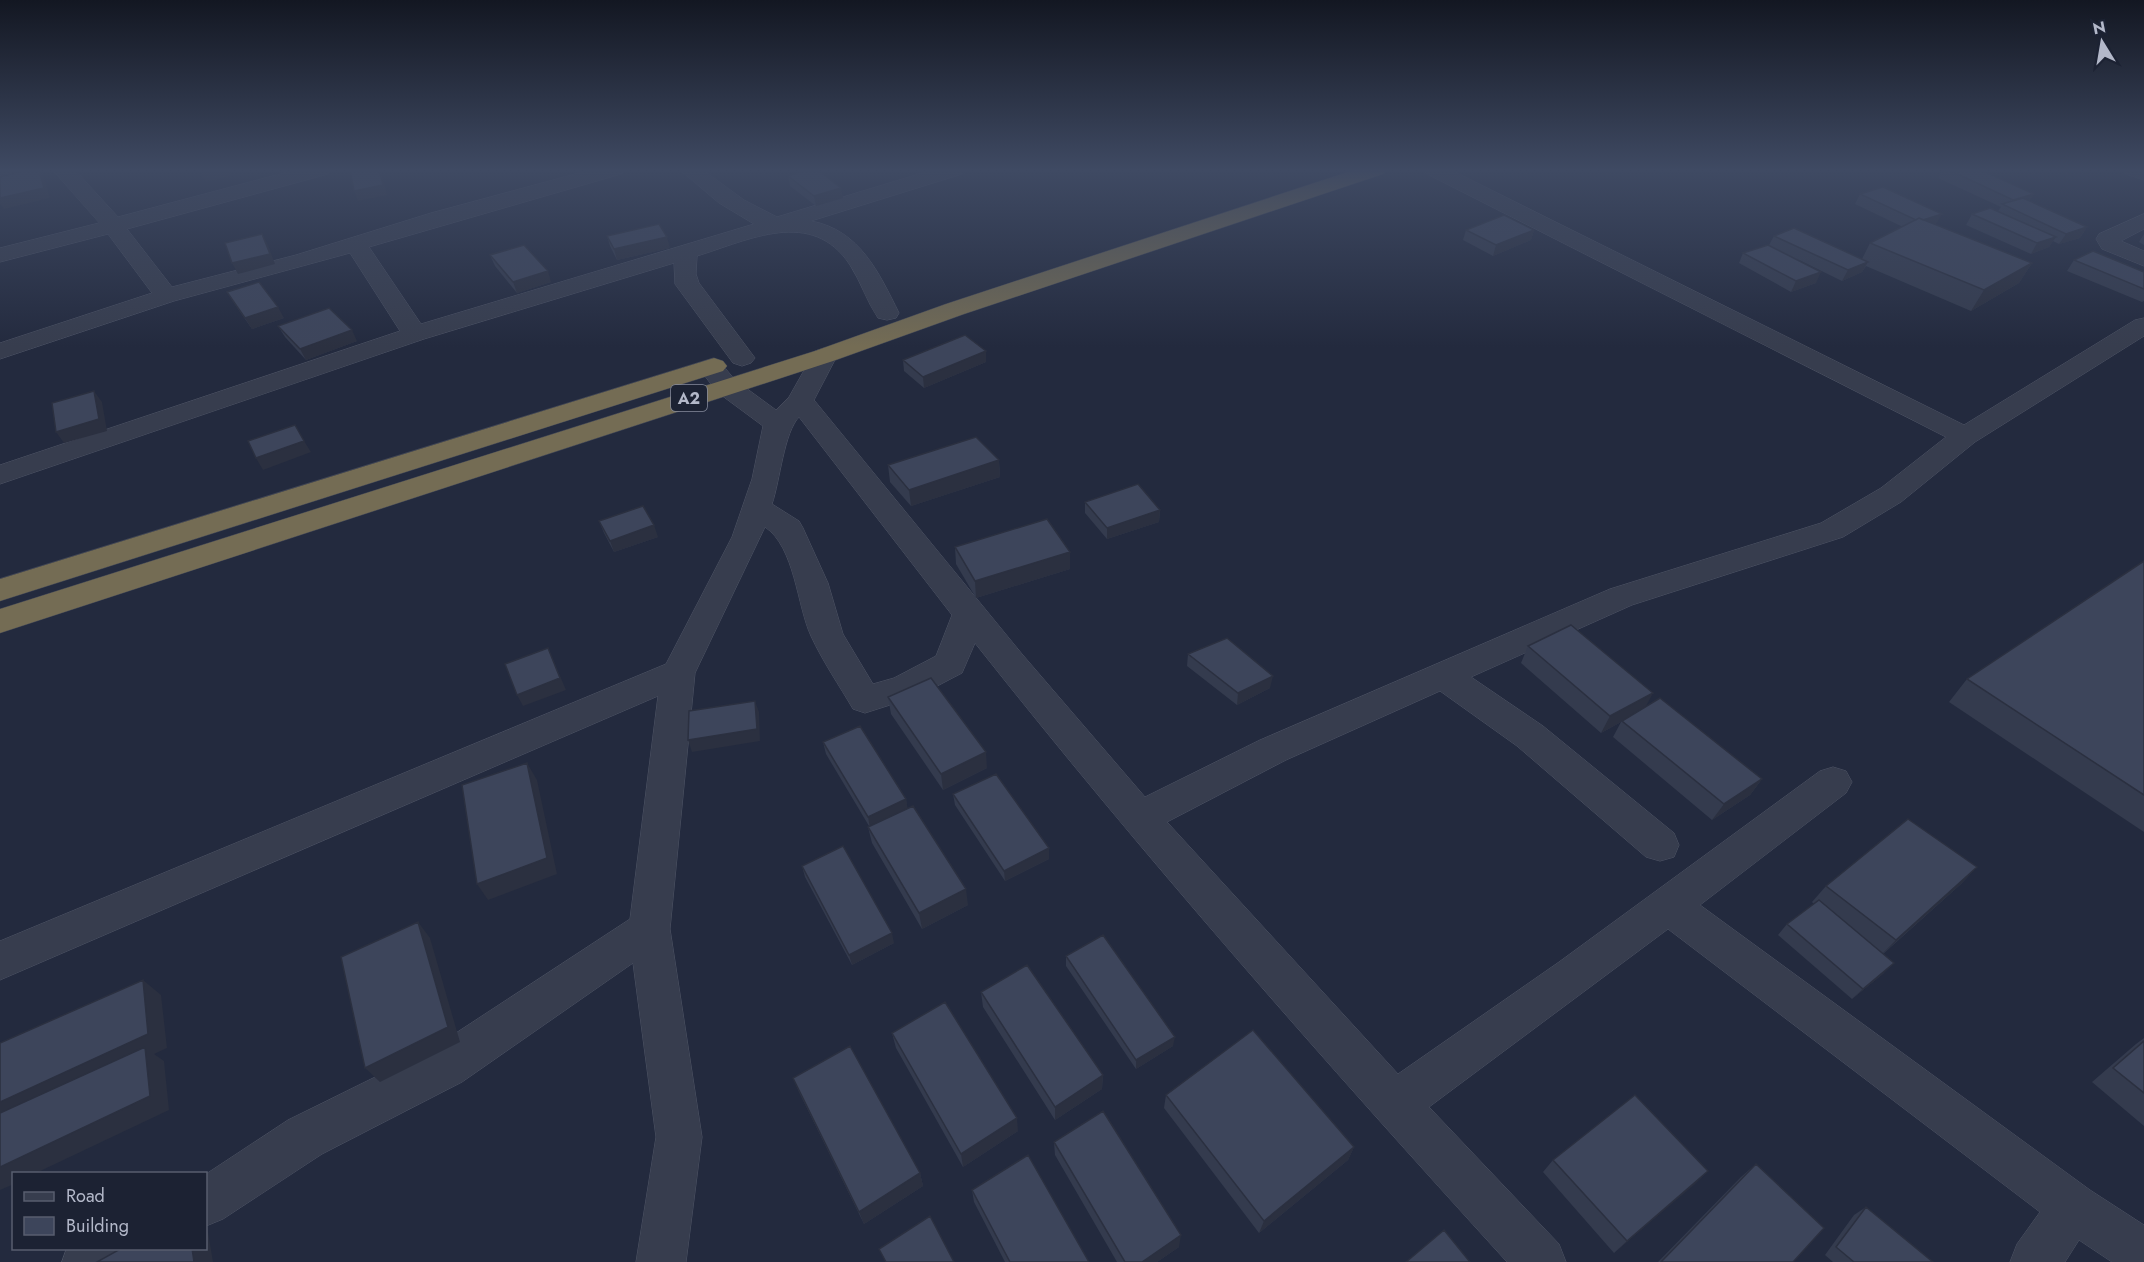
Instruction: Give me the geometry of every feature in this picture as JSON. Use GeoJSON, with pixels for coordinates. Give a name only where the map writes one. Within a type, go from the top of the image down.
{"type":"FeatureCollection","features":[{"type":"Feature","properties":{"kind":"highway","name":"A2"},"geometry":{"type":"LineString","coordinates":[[0,621],[718,377],[742,358],[887,313],[1137,229]]}},
{"type":"Feature","properties":{"kind":"highway","name":"A2"},"geometry":{"type":"LineString","coordinates":[[0,591],[718,377],[824,356],[955,309],[1198,229]]}},
{"type":"Feature","properties":{"kind":"street"},"geometry":{"type":"LineString","coordinates":[[0,255],[104,229]]}},
{"type":"Feature","properties":{"kind":"street"},"geometry":{"type":"LineString","coordinates":[[116,229],[166,296]]}},
{"type":"Feature","properties":{"kind":"street"},"geometry":{"type":"LineString","coordinates":[[0,351],[166,296],[404,229]]}},
{"type":"Feature","properties":{"kind":"street"},"geometry":{"type":"LineString","coordinates":[[0,475],[415,334],[767,229]]}},
{"type":"Feature","properties":{"kind":"street"},"geometry":{"type":"LineString","coordinates":[[819,229],[840,238],[871,280],[887,313]]}},
{"type":"Feature","properties":{"kind":"street"},"geometry":{"type":"LineString","coordinates":[[1552,229],[1965,436]]}},
{"type":"Feature","properties":{"kind":"street"},"geometry":{"type":"LineString","coordinates":[[2128,229],[2107,239],[2110,244],[2144,259]]}},
{"type":"Feature","properties":{"kind":"street"},"geometry":{"type":"LineString","coordinates":[[356,244],[415,334]]}},
{"type":"Feature","properties":{"kind":"street"},"geometry":{"type":"LineString","coordinates":[[686,253],[684,274],[687,284],[742,358]]}},
{"type":"Feature","properties":{"kind":"street"},"geometry":{"type":"LineString","coordinates":[[1140,818],[1273,750],[1621,597],[1832,530],[1891,495],[1965,436],[2144,325]]}},
{"type":"Feature","properties":{"kind":"street"},"geometry":{"type":"LineString","coordinates":[[661,1262],[679,1137],[649,929],[678,673],[747,537],[789,412],[824,356]]}},
{"type":"Feature","properties":{"kind":"street"},"geometry":{"type":"LineString","coordinates":[[718,377],[789,412],[969,614],[1140,818],[1394,1105],[1541,1262]]}},
{"type":"Feature","properties":{"kind":"street"},"geometry":{"type":"LineString","coordinates":[[757,508],[788,528],[812,583],[827,635],[865,700],[906,687],[950,664],[969,614]]}},
{"type":"Feature","properties":{"kind":"street"},"geometry":{"type":"LineString","coordinates":[[0,961],[678,673]]}},
{"type":"Feature","properties":{"kind":"street"},"geometry":{"type":"LineString","coordinates":[[1443,675],[1530,736],[1660,845]]}},
{"type":"Feature","properties":{"kind":"street"},"geometry":{"type":"LineString","coordinates":[[1394,1105],[1669,906],[1833,782]]}},
{"type":"Feature","properties":{"kind":"street"},"geometry":{"type":"LineString","coordinates":[[1669,906],[2073,1207],[2144,1254]]}},
{"type":"Feature","properties":{"kind":"street"},"geometry":{"type":"LineString","coordinates":[[207,1201],[305,1137],[446,1066],[649,929]]}},
{"type":"Feature","properties":{"kind":"street"},"geometry":{"type":"LineString","coordinates":[[2035,1262],[2073,1207]]}},
{"type":"Feature","properties":{"kind":"street"},"geometry":{"type":"LineString","coordinates":[[87,1262],[110,1250]]}},
{"type":"Feature","properties":{"kind":"building"},"geometry":{"type":"Polygon","coordinates":[[[638,229],[662,229],[667,237],[614,249],[607,236],[638,229]]]}},
{"type":"Feature","properties":{"kind":"building"},"geometry":{"type":"Polygon","coordinates":[[[1532,229],[1534,230],[1496,245],[1466,230],[1532,229]]]}},
{"type":"Feature","properties":{"kind":"building"},"geometry":{"type":"Polygon","coordinates":[[[1796,229],[1868,262],[1848,270],[1774,236],[1796,229]]]}},
{"type":"Feature","properties":{"kind":"building"},"geometry":{"type":"Polygon","coordinates":[[[1898,229],[1946,229],[2032,263],[1984,290],[1870,243],[1898,229]]]}},
{"type":"Feature","properties":{"kind":"building"},"geometry":{"type":"Polygon","coordinates":[[[2005,229],[2038,229],[2056,237],[2037,243],[2005,229]]]}},
{"type":"Feature","properties":{"kind":"building"},"geometry":{"type":"Polygon","coordinates":[[[2055,229],[2081,229],[2066,234],[2055,229]]]}},
{"type":"Feature","properties":{"kind":"building"},"geometry":{"type":"Polygon","coordinates":[[[262,234],[270,254],[232,263],[225,243],[262,234]]]}},
{"type":"Feature","properties":{"kind":"building"},"geometry":{"type":"Polygon","coordinates":[[[524,245],[548,271],[513,282],[490,255],[524,245]]]}},
{"type":"Feature","properties":{"kind":"building"},"geometry":{"type":"Polygon","coordinates":[[[1768,245],[1821,272],[1796,281],[1743,253],[1768,245]]]}},
{"type":"Feature","properties":{"kind":"building"},"geometry":{"type":"Polygon","coordinates":[[[2093,251],[2144,272],[2144,289],[2074,260],[2093,251]]]}},
{"type":"Feature","properties":{"kind":"building"},"geometry":{"type":"Polygon","coordinates":[[[259,282],[278,307],[245,318],[227,292],[259,282]]]}},
{"type":"Feature","properties":{"kind":"building"},"geometry":{"type":"Polygon","coordinates":[[[329,308],[352,330],[300,349],[278,326],[329,308]]]}},
{"type":"Feature","properties":{"kind":"building"},"geometry":{"type":"Polygon","coordinates":[[[965,335],[986,351],[923,377],[903,360],[965,335]]]}},
{"type":"Feature","properties":{"kind":"building"},"geometry":{"type":"Polygon","coordinates":[[[94,391],[99,419],[56,432],[52,403],[94,391]]]}},
{"type":"Feature","properties":{"kind":"building"},"geometry":{"type":"Polygon","coordinates":[[[295,425],[304,441],[256,458],[248,441],[295,425]]]}},
{"type":"Feature","properties":{"kind":"building"},"geometry":{"type":"Polygon","coordinates":[[[976,437],[999,460],[909,490],[888,465],[976,437]]]}},
{"type":"Feature","properties":{"kind":"building"},"geometry":{"type":"Polygon","coordinates":[[[1138,484],[1160,510],[1107,528],[1085,502],[1138,484]]]}},
{"type":"Feature","properties":{"kind":"building"},"geometry":{"type":"Polygon","coordinates":[[[643,506],[654,525],[610,541],[599,521],[643,506]]]}},
{"type":"Feature","properties":{"kind":"building"},"geometry":{"type":"Polygon","coordinates":[[[1047,519],[1070,552],[975,581],[955,547],[1047,519]]]}},
{"type":"Feature","properties":{"kind":"building"},"geometry":{"type":"Polygon","coordinates":[[[2144,561],[2144,795],[1967,679],[2144,561]]]}},
{"type":"Feature","properties":{"kind":"building"},"geometry":{"type":"Polygon","coordinates":[[[1571,625],[1653,693],[1610,716],[1528,646],[1571,625]]]}},
{"type":"Feature","properties":{"kind":"building"},"geometry":{"type":"Polygon","coordinates":[[[1227,638],[1273,676],[1238,693],[1188,654],[1227,638]]]}},
{"type":"Feature","properties":{"kind":"building"},"geometry":{"type":"Polygon","coordinates":[[[548,648],[560,678],[517,695],[505,664],[548,648]]]}},
{"type":"Feature","properties":{"kind":"building"},"geometry":{"type":"Polygon","coordinates":[[[931,678],[986,752],[941,774],[888,697],[931,678]]]}},
{"type":"Feature","properties":{"kind":"building"},"geometry":{"type":"Polygon","coordinates":[[[1660,698],[1762,779],[1724,804],[1622,721],[1660,698]]]}},
{"type":"Feature","properties":{"kind":"building"},"geometry":{"type":"Polygon","coordinates":[[[755,701],[757,729],[688,740],[689,711],[755,701]]]}},
{"type":"Feature","properties":{"kind":"building"},"geometry":{"type":"Polygon","coordinates":[[[860,726],[906,799],[868,817],[823,742],[860,726]]]}},
{"type":"Feature","properties":{"kind":"building"},"geometry":{"type":"Polygon","coordinates":[[[527,763],[547,858],[477,884],[462,785],[527,763]]]}},
{"type":"Feature","properties":{"kind":"building"},"geometry":{"type":"Polygon","coordinates":[[[996,774],[1049,848],[1004,871],[953,794],[996,774]]]}},
{"type":"Feature","properties":{"kind":"building"},"geometry":{"type":"Polygon","coordinates":[[[913,806],[966,889],[919,913],[868,827],[913,806]]]}},
{"type":"Feature","properties":{"kind":"building"},"geometry":{"type":"Polygon","coordinates":[[[1908,819],[1977,867],[1896,940],[1826,886],[1908,819]]]}},
{"type":"Feature","properties":{"kind":"building"},"geometry":{"type":"Polygon","coordinates":[[[843,846],[892,933],[849,955],[802,866],[843,846]]]}},
{"type":"Feature","properties":{"kind":"building"},"geometry":{"type":"Polygon","coordinates":[[[1819,900],[1894,963],[1863,989],[1787,924],[1819,900]]]}},
{"type":"Feature","properties":{"kind":"building"},"geometry":{"type":"Polygon","coordinates":[[[418,922],[448,1027],[365,1068],[341,957],[418,922]]]}},
{"type":"Feature","properties":{"kind":"building"},"geometry":{"type":"Polygon","coordinates":[[[1103,935],[1175,1037],[1136,1060],[1066,956],[1103,935]]]}},
{"type":"Feature","properties":{"kind":"building"},"geometry":{"type":"Polygon","coordinates":[[[1027,965],[1103,1075],[1055,1107],[981,992],[1027,965]]]}},
{"type":"Feature","properties":{"kind":"building"},"geometry":{"type":"Polygon","coordinates":[[[143,980],[148,1034],[0,1102],[0,1043],[143,980]]]}},
{"type":"Feature","properties":{"kind":"building"},"geometry":{"type":"Polygon","coordinates":[[[945,1002],[1017,1118],[961,1154],[892,1033],[945,1002]]]}},
{"type":"Feature","properties":{"kind":"building"},"geometry":{"type":"Polygon","coordinates":[[[1253,1030],[1354,1147],[1264,1221],[1166,1095],[1253,1030]]]}},
{"type":"Feature","properties":{"kind":"building"},"geometry":{"type":"Polygon","coordinates":[[[2144,1041],[2144,1093],[2113,1068],[2144,1041]]]}},
{"type":"Feature","properties":{"kind":"building"},"geometry":{"type":"Polygon","coordinates":[[[850,1046],[920,1173],[859,1212],[793,1078],[850,1046]]]}},
{"type":"Feature","properties":{"kind":"building"},"geometry":{"type":"Polygon","coordinates":[[[145,1047],[150,1096],[0,1167],[0,1113],[145,1047]]]}},
{"type":"Feature","properties":{"kind":"building"},"geometry":{"type":"Polygon","coordinates":[[[1635,1095],[1708,1171],[1627,1241],[1553,1160],[1635,1095]]]}},
{"type":"Feature","properties":{"kind":"building"},"geometry":{"type":"Polygon","coordinates":[[[1103,1111],[1181,1235],[1142,1262],[1125,1262],[1054,1142],[1103,1111]]]}},
{"type":"Feature","properties":{"kind":"building"},"geometry":{"type":"Polygon","coordinates":[[[1028,1155],[1089,1262],[1010,1262],[972,1190],[1028,1155]]]}},
{"type":"Feature","properties":{"kind":"building"},"geometry":{"type":"Polygon","coordinates":[[[1756,1164],[1824,1228],[1793,1262],[1661,1262],[1756,1164]]]}},
{"type":"Feature","properties":{"kind":"building"},"geometry":{"type":"Polygon","coordinates":[[[1866,1207],[1933,1262],[1854,1262],[1836,1247],[1866,1207]]]}},
{"type":"Feature","properties":{"kind":"building"},"geometry":{"type":"Polygon","coordinates":[[[930,1216],[954,1262],[886,1262],[879,1249],[930,1216]]]}},
{"type":"Feature","properties":{"kind":"building"},"geometry":{"type":"Polygon","coordinates":[[[1444,1230],[1470,1262],[1406,1262],[1444,1230]]]}},
{"type":"Feature","properties":{"kind":"building"},"geometry":{"type":"Polygon","coordinates":[[[118,1250],[192,1250],[194,1262],[97,1262],[118,1250]]]}}]}
